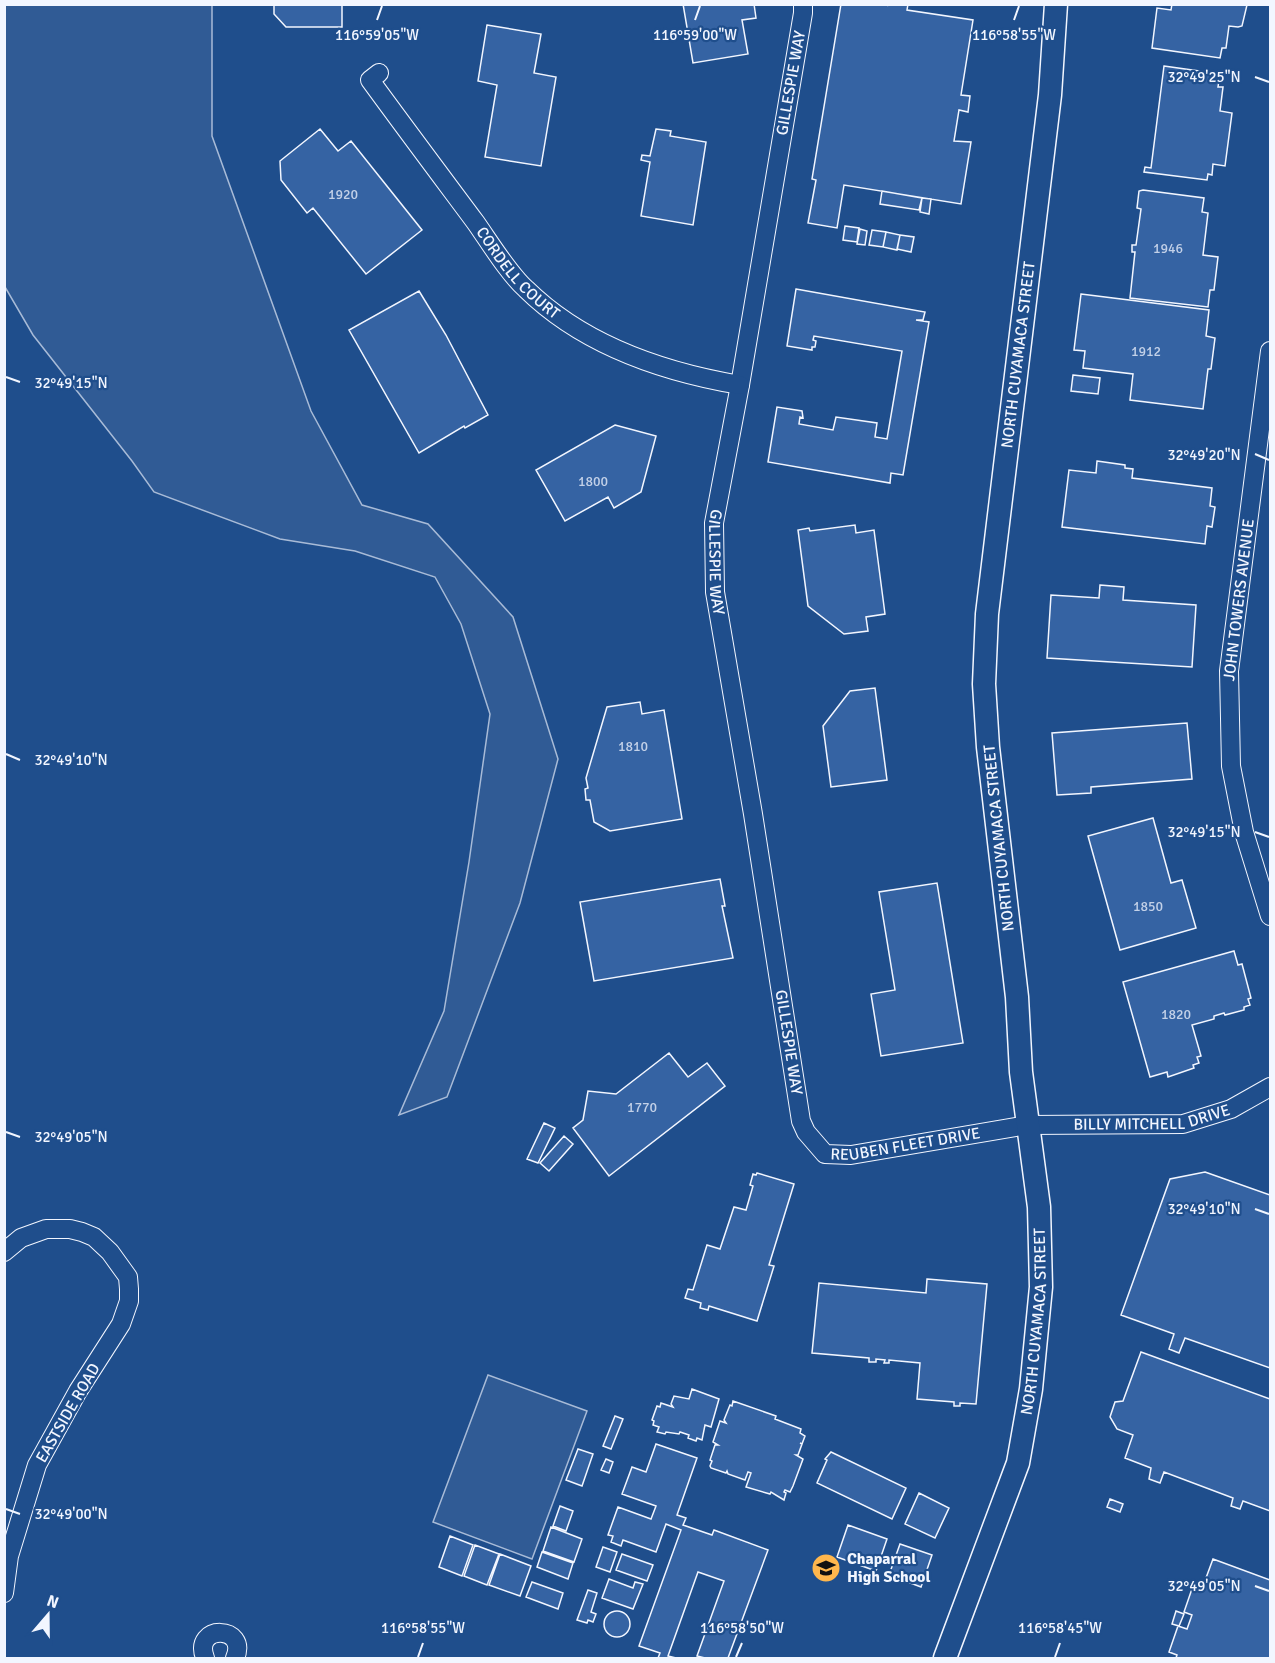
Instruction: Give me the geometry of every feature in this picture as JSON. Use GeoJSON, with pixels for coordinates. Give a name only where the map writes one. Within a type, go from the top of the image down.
{"type":"FeatureCollection","features":[{"type":"Feature","properties":{"kind":"main road","name":"NORTH CUYAMACA STREET"},"geometry":{"type":"LineString","coordinates":[[945,1659],[1018,1463],[1031,1389],[1041,1287],[1039,1207],[1021,1072],[1017,997],[988,747],[984,684],[987,615],[1050,95],[1056,4]]}},
{"type":"Feature","properties":{"kind":"street","name":"GILLESPIE WAY"},"geometry":{"type":"LineString","coordinates":[[801,1120],[755,824],[715,592],[714,523],[740,385],[803,4]]}},
{"type":"Feature","properties":{"kind":"street","name":"CORDELL COURT"},"geometry":{"type":"LineString","coordinates":[[379,73],[370,80],[525,289],[559,316],[609,346],[651,364],[704,379],[740,385]]}},
{"type":"Feature","properties":{"kind":"street","name":"JOHN TOWERS AVENUE"},"geometry":{"type":"LineString","coordinates":[[1270,351],[1229,672],[1231,766],[1244,832],[1270,916]]}},
{"type":"Feature","properties":{"kind":"street","name":"BILLY MITCHELL DRIVE"},"geometry":{"type":"LineString","coordinates":[[1027,1125],[1183,1124],[1231,1109],[1270,1087]]}},
{"type":"Feature","properties":{"kind":"street","name":"REUBEN FLEET DRIVE"},"geometry":{"type":"LineString","coordinates":[[801,1120],[806,1131],[825,1154],[851,1155],[1027,1125]]}},
{"type":"Feature","properties":{"kind":"street","name":"EASTSIDE ROAD"},"geometry":{"type":"LineString","coordinates":[[4,1252],[21,1238],[46,1229],[70,1229],[94,1237],[110,1252],[128,1277],[129,1295],[126,1313],[111,1341],[78,1391],[37,1465],[9,1556],[4,1593]]}},
{"type":"Feature","properties":{"kind":"street"},"geometry":{"type":"LineString","coordinates":[[205,1659],[203,1652],[205,1641],[214,1633],[220,1632],[235,1640],[238,1651],[235,1659]]}},
{"type":"Feature","properties":{"kind":"shaded area"},"geometry":{"type":"Polygon","coordinates":[[[5,4],[212,5],[212,136],[311,411],[362,505],[428,524],[513,617],[558,759],[520,903],[447,1097],[399,1115],[444,1011],[469,862],[490,714],[461,624],[435,577],[355,551],[280,539],[154,492],[33,335],[5,287],[5,4]]]}},
{"type":"Feature","properties":{"kind":"shaded area"},"geometry":{"type":"Polygon","coordinates":[[[488,1375],[587,1411],[532,1559],[433,1522],[488,1375]]]}},
{"type":"Feature","properties":{"kind":"building"},"geometry":{"type":"Polygon","coordinates":[[[274,4],[342,4],[342,27],[286,27],[274,14],[274,4]]]}},
{"type":"Feature","properties":{"kind":"building"},"geometry":{"type":"Polygon","coordinates":[[[683,4],[754,4],[756,18],[742,20],[748,54],[693,63],[683,4]]]}},
{"type":"Feature","properties":{"kind":"building"},"geometry":{"type":"Polygon","coordinates":[[[841,4],[887,4],[888,6],[888,4],[908,4],[907,10],[973,20],[961,95],[970,96],[968,112],[959,110],[954,141],[971,142],[961,204],[844,185],[837,228],[808,223],[816,180],[812,179],[841,4]]]}},
{"type":"Feature","properties":{"kind":"building"},"geometry":{"type":"Polygon","coordinates":[[[1172,4],[1247,5],[1242,26],[1229,26],[1226,48],[1222,48],[1220,58],[1152,48],[1157,8],[1171,10],[1172,4]]]}},
{"type":"Feature","properties":{"kind":"building"},"geometry":{"type":"Polygon","coordinates":[[[487,25],[541,34],[534,73],[556,77],[541,166],[485,157],[497,85],[478,81],[487,25]]]}},
{"type":"Feature","properties":{"kind":"building"},"geometry":{"type":"Polygon","coordinates":[[[1164,66],[1220,74],[1218,87],[1223,87],[1220,111],[1232,113],[1225,166],[1213,164],[1212,175],[1208,174],[1207,180],[1144,172],[1145,167],[1151,168],[1164,66]]]}},
{"type":"Feature","properties":{"kind":"building"},"geometry":{"type":"Polygon","coordinates":[[[320,129],[338,151],[351,141],[422,230],[366,274],[313,208],[307,213],[281,180],[280,161],[320,129]]]}},
{"type":"Feature","properties":{"kind":"building"},"geometry":{"type":"Polygon","coordinates":[[[656,129],[671,131],[670,136],[706,142],[693,225],[641,216],[650,162],[641,160],[642,155],[650,156],[656,129]]]}},
{"type":"Feature","properties":{"kind":"building"},"geometry":{"type":"Polygon","coordinates":[[[882,191],[922,198],[919,210],[880,204],[882,191]]]}},
{"type":"Feature","properties":{"kind":"building"},"geometry":{"type":"Polygon","coordinates":[[[1139,191],[1204,198],[1202,212],[1208,213],[1203,255],[1218,257],[1214,290],[1210,290],[1208,307],[1130,298],[1135,252],[1132,252],[1132,245],[1136,245],[1141,209],[1137,208],[1139,191]]]}},
{"type":"Feature","properties":{"kind":"building"},"geometry":{"type":"Polygon","coordinates":[[[922,198],[931,199],[929,214],[920,212],[922,198]]]}},
{"type":"Feature","properties":{"kind":"building"},"geometry":{"type":"Polygon","coordinates":[[[845,226],[859,228],[857,242],[843,240],[845,226]]]}},
{"type":"Feature","properties":{"kind":"building"},"geometry":{"type":"Polygon","coordinates":[[[860,229],[867,231],[865,245],[857,244],[860,229]]]}},
{"type":"Feature","properties":{"kind":"building"},"geometry":{"type":"Polygon","coordinates":[[[872,230],[886,232],[883,247],[869,245],[872,230]]]}},
{"type":"Feature","properties":{"kind":"building"},"geometry":{"type":"Polygon","coordinates":[[[886,232],[900,235],[897,250],[883,247],[886,232]]]}},
{"type":"Feature","properties":{"kind":"building"},"geometry":{"type":"Polygon","coordinates":[[[900,235],[914,237],[911,252],[897,249],[900,235]]]}},
{"type":"Feature","properties":{"kind":"building"},"geometry":{"type":"Polygon","coordinates":[[[796,289],[925,312],[923,320],[916,320],[929,322],[903,475],[891,473],[890,483],[768,462],[777,407],[802,411],[803,418],[800,417],[799,424],[833,430],[836,417],[877,423],[875,437],[887,439],[902,351],[814,336],[813,340],[816,341],[812,350],[787,346],[796,289]]]}},
{"type":"Feature","properties":{"kind":"building"},"geometry":{"type":"Polygon","coordinates":[[[419,291],[446,335],[488,415],[465,428],[464,426],[419,453],[349,330],[419,291]]]}},
{"type":"Feature","properties":{"kind":"building"},"geometry":{"type":"Polygon","coordinates":[[[1081,294],[1209,310],[1206,336],[1215,338],[1203,409],[1130,400],[1133,374],[1083,368],[1085,351],[1074,350],[1081,294]]]}},
{"type":"Feature","properties":{"kind":"building"},"geometry":{"type":"Polygon","coordinates":[[[1073,375],[1100,378],[1098,394],[1071,391],[1073,375]]]}},
{"type":"Feature","properties":{"kind":"building"},"geometry":{"type":"Polygon","coordinates":[[[615,425],[656,436],[641,492],[614,508],[608,497],[565,521],[536,470],[615,425]]]}},
{"type":"Feature","properties":{"kind":"building"},"geometry":{"type":"Polygon","coordinates":[[[1097,461],[1125,465],[1125,468],[1133,469],[1132,478],[1212,488],[1210,506],[1215,507],[1212,527],[1207,526],[1205,544],[1062,527],[1069,470],[1096,473],[1097,461]]]}},
{"type":"Feature","properties":{"kind":"building"},"geometry":{"type":"Polygon","coordinates":[[[855,525],[856,533],[874,530],[885,614],[866,617],[868,631],[844,634],[808,606],[798,530],[809,528],[810,531],[855,525]]]}},
{"type":"Feature","properties":{"kind":"building"},"geometry":{"type":"Polygon","coordinates":[[[1100,585],[1124,587],[1123,600],[1196,605],[1192,667],[1047,658],[1051,595],[1099,598],[1100,585]]]}},
{"type":"Feature","properties":{"kind":"building"},"geometry":{"type":"Polygon","coordinates":[[[875,688],[887,780],[831,787],[823,726],[850,691],[875,688]]]}},
{"type":"Feature","properties":{"kind":"building"},"geometry":{"type":"Polygon","coordinates":[[[640,702],[642,714],[664,710],[682,819],[610,831],[594,822],[590,800],[586,800],[585,789],[588,788],[586,778],[607,707],[640,702]]]}},
{"type":"Feature","properties":{"kind":"building"},"geometry":{"type":"Polygon","coordinates":[[[1187,723],[1192,779],[1091,787],[1091,793],[1057,795],[1052,733],[1187,723]]]}},
{"type":"Feature","properties":{"kind":"building"},"geometry":{"type":"Polygon","coordinates":[[[1153,818],[1171,883],[1182,880],[1196,928],[1120,950],[1088,836],[1153,818]]]}},
{"type":"Feature","properties":{"kind":"building"},"geometry":{"type":"Polygon","coordinates":[[[720,879],[725,906],[722,906],[733,958],[594,981],[580,902],[720,879]]]}},
{"type":"Feature","properties":{"kind":"building"},"geometry":{"type":"Polygon","coordinates":[[[937,883],[963,1043],[881,1056],[871,994],[895,990],[879,892],[937,883]]]}},
{"type":"Feature","properties":{"kind":"building"},"geometry":{"type":"Polygon","coordinates":[[[1234,951],[1238,965],[1242,964],[1251,998],[1248,999],[1250,1005],[1244,1007],[1244,1010],[1225,1015],[1224,1013],[1214,1016],[1214,1019],[1192,1025],[1201,1056],[1197,1057],[1199,1063],[1193,1065],[1194,1068],[1168,1077],[1167,1072],[1150,1077],[1123,982],[1234,951]]]}},
{"type":"Feature","properties":{"kind":"building"},"geometry":{"type":"Polygon","coordinates":[[[669,1053],[688,1077],[707,1063],[725,1086],[609,1176],[573,1128],[583,1120],[588,1091],[616,1094],[669,1053]]]}},
{"type":"Feature","properties":{"kind":"building"},"geometry":{"type":"Polygon","coordinates":[[[544,1123],[555,1128],[538,1163],[527,1159],[544,1123]]]}},
{"type":"Feature","properties":{"kind":"building"},"geometry":{"type":"Polygon","coordinates":[[[564,1136],[573,1144],[549,1171],[540,1163],[564,1136]]]}},
{"type":"Feature","properties":{"kind":"building"},"geometry":{"type":"Polygon","coordinates":[[[1205,1172],[1270,1195],[1270,1368],[1185,1338],[1179,1353],[1169,1349],[1174,1334],[1121,1315],[1170,1179],[1205,1172]]]}},
{"type":"Feature","properties":{"kind":"building"},"geometry":{"type":"Polygon","coordinates":[[[757,1173],[794,1184],[769,1265],[774,1266],[757,1321],[709,1306],[708,1310],[700,1308],[701,1303],[685,1298],[688,1289],[693,1290],[707,1245],[720,1249],[734,1207],[746,1210],[753,1186],[750,1185],[753,1174],[757,1173]]]}},
{"type":"Feature","properties":{"kind":"building"},"geometry":{"type":"Polygon","coordinates":[[[927,1279],[987,1284],[976,1404],[960,1403],[960,1406],[954,1406],[954,1402],[917,1399],[920,1363],[889,1360],[889,1363],[884,1363],[885,1360],[876,1359],[876,1362],[869,1362],[869,1358],[812,1353],[819,1283],[926,1293],[927,1279]]]}},
{"type":"Feature","properties":{"kind":"building"},"geometry":{"type":"Polygon","coordinates":[[[1141,1352],[1270,1399],[1270,1511],[1243,1501],[1240,1509],[1231,1506],[1233,1498],[1164,1472],[1160,1483],[1149,1479],[1151,1468],[1125,1458],[1133,1435],[1117,1429],[1110,1417],[1115,1402],[1123,1401],[1141,1352]]]}},
{"type":"Feature","properties":{"kind":"building"},"geometry":{"type":"Polygon","coordinates":[[[692,1389],[719,1399],[711,1427],[705,1425],[702,1440],[697,1438],[696,1441],[680,1432],[679,1434],[666,1432],[665,1434],[657,1432],[659,1427],[653,1425],[652,1420],[657,1406],[660,1407],[661,1403],[673,1407],[671,1404],[674,1396],[689,1399],[692,1389]]]}},
{"type":"Feature","properties":{"kind":"building"},"geometry":{"type":"Polygon","coordinates":[[[733,1401],[776,1416],[775,1419],[801,1429],[800,1433],[805,1436],[798,1455],[796,1455],[803,1459],[790,1492],[785,1490],[784,1492],[786,1493],[784,1500],[771,1492],[770,1494],[746,1487],[751,1473],[748,1472],[745,1480],[728,1474],[727,1471],[726,1473],[711,1468],[712,1461],[710,1460],[715,1445],[718,1445],[713,1442],[720,1421],[726,1423],[724,1420],[733,1401]]]}},
{"type":"Feature","properties":{"kind":"building"},"geometry":{"type":"Polygon","coordinates":[[[615,1416],[623,1419],[611,1449],[603,1446],[615,1416]]]}},
{"type":"Feature","properties":{"kind":"building"},"geometry":{"type":"Polygon","coordinates":[[[656,1444],[697,1458],[677,1515],[686,1518],[683,1525],[712,1535],[714,1530],[768,1550],[728,1658],[697,1656],[724,1581],[698,1572],[668,1656],[676,1658],[658,1658],[660,1653],[639,1646],[681,1530],[666,1524],[656,1552],[623,1540],[621,1546],[611,1542],[613,1536],[608,1535],[618,1507],[651,1519],[656,1506],[622,1494],[632,1467],[646,1472],[656,1444]]]}},
{"type":"Feature","properties":{"kind":"building"},"geometry":{"type":"Polygon","coordinates":[[[578,1449],[593,1454],[582,1486],[566,1480],[578,1449]]]}},
{"type":"Feature","properties":{"kind":"building"},"geometry":{"type":"Polygon","coordinates":[[[831,1452],[906,1488],[892,1519],[817,1483],[827,1460],[825,1459],[831,1452]]]}},
{"type":"Feature","properties":{"kind":"building"},"geometry":{"type":"Polygon","coordinates":[[[606,1459],[613,1462],[609,1473],[601,1470],[606,1459]]]}},
{"type":"Feature","properties":{"kind":"building"},"geometry":{"type":"Polygon","coordinates":[[[919,1493],[949,1508],[935,1538],[905,1524],[919,1493]]]}},
{"type":"Feature","properties":{"kind":"building"},"geometry":{"type":"Polygon","coordinates":[[[1110,1499],[1123,1504],[1120,1512],[1107,1507],[1110,1499]]]}},
{"type":"Feature","properties":{"kind":"building"},"geometry":{"type":"Polygon","coordinates":[[[560,1506],[573,1511],[566,1531],[553,1526],[560,1506]]]}},
{"type":"Feature","properties":{"kind":"building"},"geometry":{"type":"Polygon","coordinates":[[[848,1525],[887,1539],[876,1571],[837,1557],[848,1525]]]}},
{"type":"Feature","properties":{"kind":"building"},"geometry":{"type":"Polygon","coordinates":[[[551,1527],[582,1539],[574,1562],[543,1551],[551,1527]]]}},
{"type":"Feature","properties":{"kind":"building"},"geometry":{"type":"Polygon","coordinates":[[[450,1536],[473,1545],[462,1576],[439,1567],[450,1536]]]}},
{"type":"Feature","properties":{"kind":"building"},"geometry":{"type":"Polygon","coordinates":[[[900,1544],[932,1555],[921,1587],[889,1575],[900,1544]]]}},
{"type":"Feature","properties":{"kind":"building"},"geometry":{"type":"Polygon","coordinates":[[[475,1545],[499,1554],[487,1585],[464,1576],[475,1545]]]}},
{"type":"Feature","properties":{"kind":"building"},"geometry":{"type":"Polygon","coordinates":[[[603,1547],[617,1552],[610,1572],[596,1567],[603,1547]]]}},
{"type":"Feature","properties":{"kind":"building"},"geometry":{"type":"Polygon","coordinates":[[[542,1552],[573,1563],[568,1579],[537,1567],[542,1552]]]}},
{"type":"Feature","properties":{"kind":"building"},"geometry":{"type":"Polygon","coordinates":[[[500,1554],[531,1566],[520,1596],[489,1585],[500,1554]]]}},
{"type":"Feature","properties":{"kind":"building"},"geometry":{"type":"Polygon","coordinates":[[[622,1554],[653,1565],[647,1581],[616,1570],[622,1554]]]}},
{"type":"Feature","properties":{"kind":"building"},"geometry":{"type":"Polygon","coordinates":[[[1213,1559],[1270,1580],[1270,1658],[1176,1658],[1177,1655],[1169,1652],[1178,1626],[1187,1629],[1192,1615],[1184,1612],[1194,1583],[1203,1586],[1213,1559]]]}},
{"type":"Feature","properties":{"kind":"building"},"geometry":{"type":"Polygon","coordinates":[[[609,1579],[633,1588],[635,1582],[643,1584],[633,1609],[602,1598],[609,1579]]]}},
{"type":"Feature","properties":{"kind":"building"},"geometry":{"type":"Polygon","coordinates":[[[532,1582],[563,1593],[558,1609],[526,1597],[532,1582]]]}},
{"type":"Feature","properties":{"kind":"building"},"geometry":{"type":"Polygon","coordinates":[[[588,1590],[597,1593],[591,1612],[596,1614],[593,1622],[588,1620],[587,1623],[577,1620],[588,1590]]]}},
{"type":"Feature","properties":{"kind":"building"},"geometry":{"type":"Polygon","coordinates":[[[617,1611],[627,1614],[630,1624],[627,1634],[617,1637],[607,1634],[604,1624],[607,1614],[617,1611]]]}},
{"type":"Feature","properties":{"kind":"building"},"geometry":{"type":"Polygon","coordinates":[[[1176,1611],[1184,1614],[1179,1626],[1172,1624],[1176,1611]]]}},
{"type":"Feature","properties":{"kind":"place","name":"Chaparral High School"},"geometry":{"type":"Point","coordinates":[826,1568]}}]}
